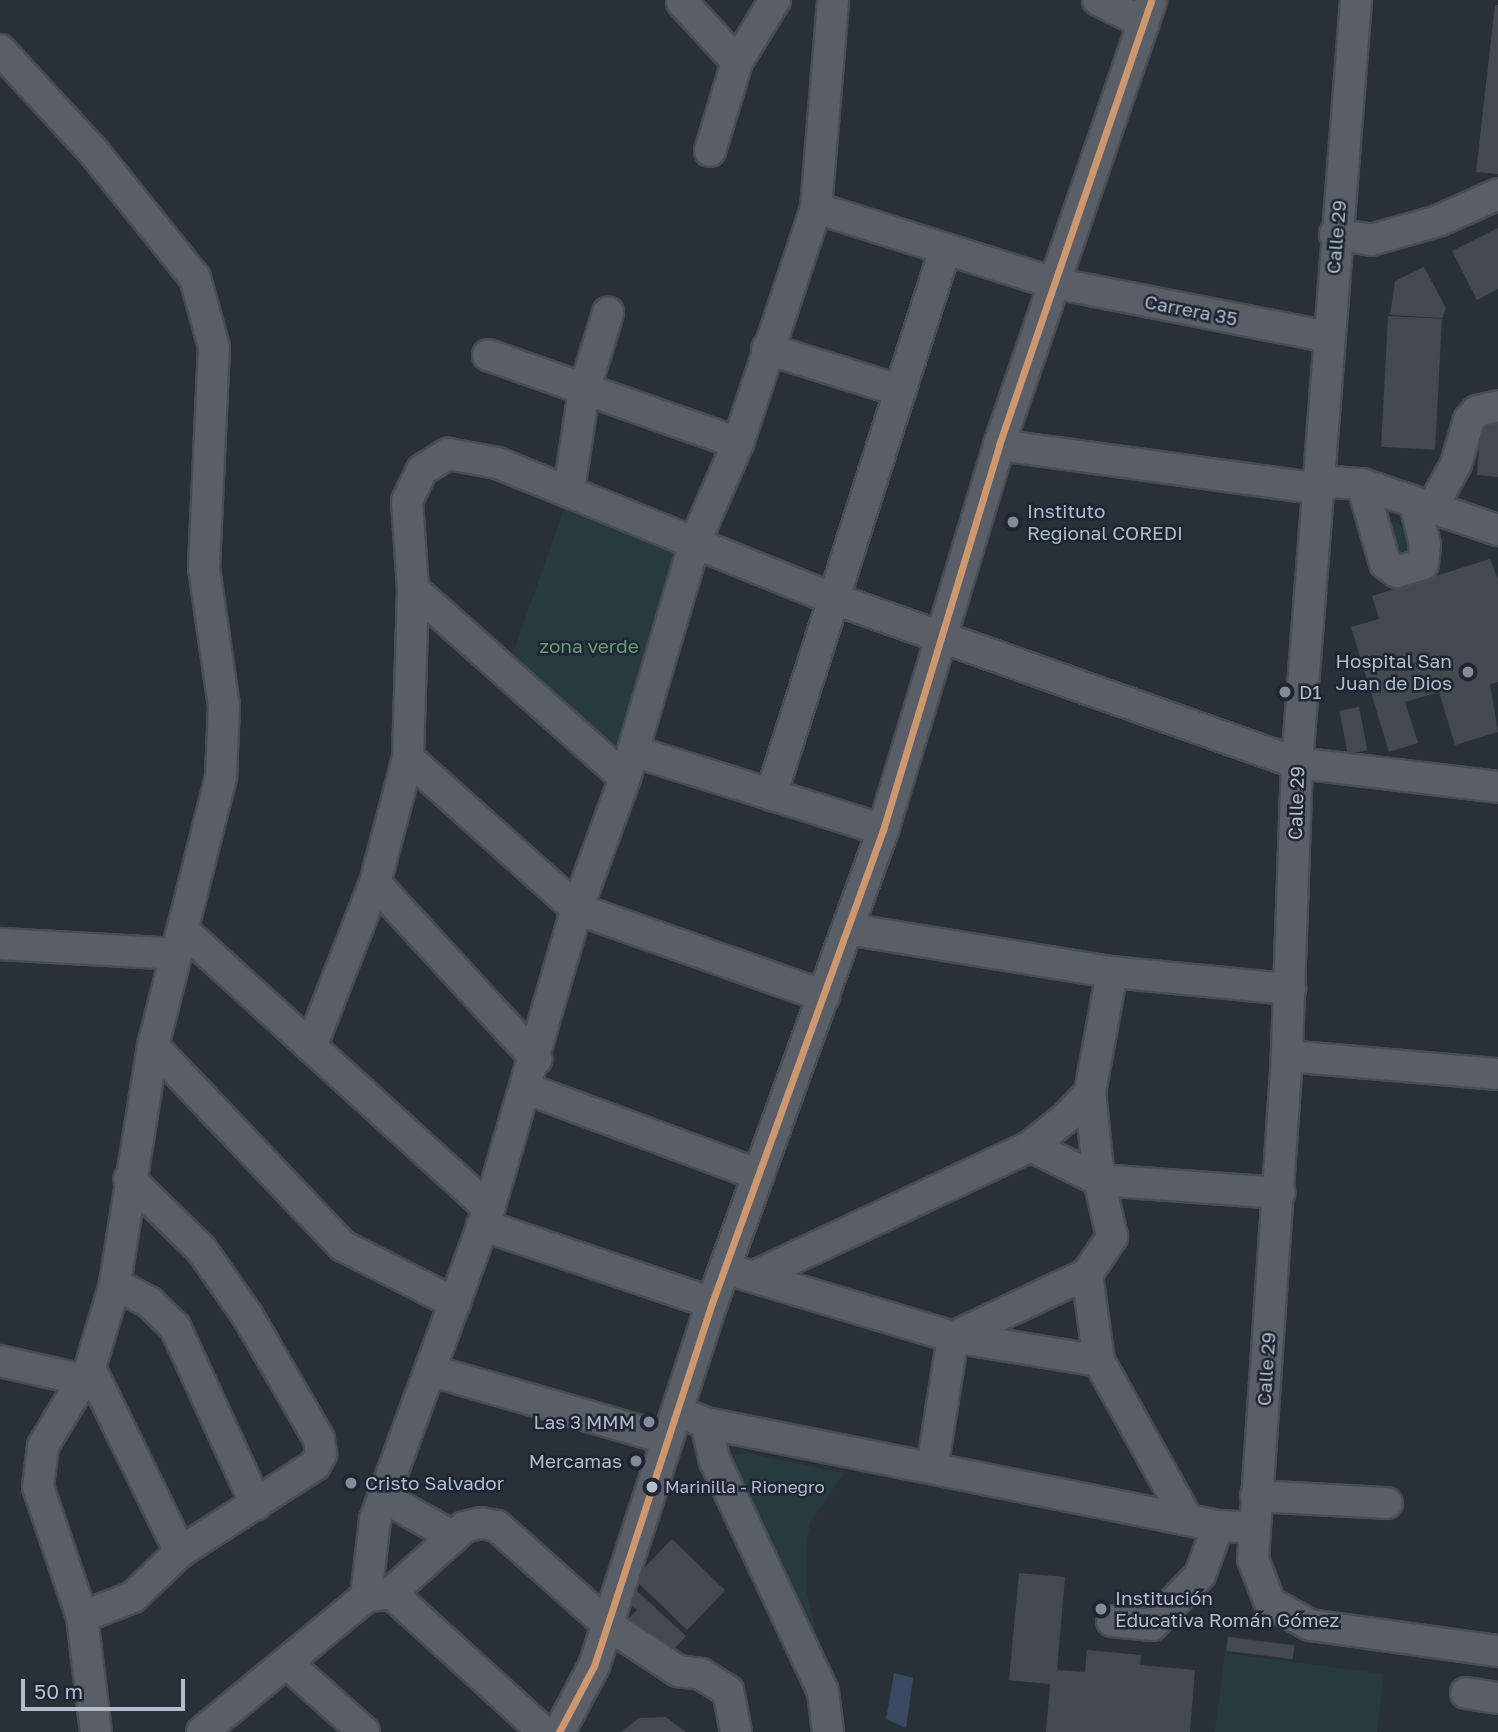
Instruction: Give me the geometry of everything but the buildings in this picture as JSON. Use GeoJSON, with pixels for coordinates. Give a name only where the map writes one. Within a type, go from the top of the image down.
{"type":"FeatureCollection","features":[{"type":"Feature","properties":{"kind":"street"},"geometry":{"type":"LineString","coordinates":[[710,151],[737,62],[775,0]]}},
{"type":"Feature","properties":{"kind":"street"},"geometry":{"type":"LineString","coordinates":[[544,1732],[378,1595],[372,1537],[383,1497],[432,1371],[527,1089],[577,909],[629,764],[695,542],[738,443],[816,208],[833,0]]}},
{"type":"Feature","properties":{"kind":"street"},"geometry":{"type":"LineString","coordinates":[[559,1732],[594,1666],[712,1303],[883,830],[999,445],[1148,12],[1098,0]]}},
{"type":"Feature","properties":{"kind":"street","name":"Calle 29"},"geometry":{"type":"LineString","coordinates":[[1356,0],[1335,234],[1320,489],[1297,763],[1280,1193],[1253,1528],[1256,1573],[1270,1603],[1310,1625],[1498,1651]]}},
{"type":"Feature","properties":{"kind":"street"},"geometry":{"type":"LineString","coordinates":[[682,2],[737,62]]}},
{"type":"Feature","properties":{"kind":"street"},"geometry":{"type":"LineString","coordinates":[[0,50],[93,151],[195,278],[214,346],[204,568],[224,706],[221,777],[153,1046],[129,1180],[115,1284],[85,1373],[43,1446],[38,1487],[82,1617],[96,1732]]}},
{"type":"Feature","properties":{"kind":"street"},"geometry":{"type":"LineString","coordinates":[[1335,234],[1383,237],[1438,221],[1498,194]]}},
{"type":"Feature","properties":{"kind":"street","name":"Carrera 35"},"geometry":{"type":"LineString","coordinates":[[816,208],[1054,283],[1328,337]]}},
{"type":"Feature","properties":{"kind":"street"},"geometry":{"type":"LineString","coordinates":[[771,795],[945,250]]}},
{"type":"Feature","properties":{"kind":"street"},"geometry":{"type":"LineString","coordinates":[[569,490],[584,391],[608,313]]}},
{"type":"Feature","properties":{"kind":"street"},"geometry":{"type":"LineString","coordinates":[[767,349],[901,391]]}},
{"type":"Feature","properties":{"kind":"street"},"geometry":{"type":"LineString","coordinates":[[488,355],[738,443]]}},
{"type":"Feature","properties":{"kind":"street"},"geometry":{"type":"LineString","coordinates":[[1362,484],[1385,563],[1397,572],[1423,564],[1424,506],[1456,464],[1469,420],[1498,407]]}},
{"type":"Feature","properties":{"kind":"street"},"geometry":{"type":"LineString","coordinates":[[999,445],[1320,489],[1332,482],[1362,484],[1498,530]]}},
{"type":"Feature","properties":{"kind":"street"},"geometry":{"type":"LineString","coordinates":[[311,1047],[374,883],[408,758],[413,589],[407,501],[422,470],[447,454],[497,463],[834,599],[1297,763],[1498,787]]}},
{"type":"Feature","properties":{"kind":"street"},"geometry":{"type":"LineString","coordinates":[[413,589],[629,764],[771,795],[883,830]]}},
{"type":"Feature","properties":{"kind":"street"},"geometry":{"type":"LineString","coordinates":[[408,758],[577,909],[824,996]]}},
{"type":"Feature","properties":{"kind":"street"},"geometry":{"type":"LineString","coordinates":[[374,883],[536,1059]]}},
{"type":"Feature","properties":{"kind":"street"},"geometry":{"type":"LineString","coordinates":[[848,929],[1112,972],[1290,989]]}},
{"type":"Feature","properties":{"kind":"street"},"geometry":{"type":"LineString","coordinates":[[0,944],[180,942],[311,1047],[485,1217],[712,1303]]}},
{"type":"Feature","properties":{"kind":"street"},"geometry":{"type":"LineString","coordinates":[[953,1337],[1087,1274],[1112,1237],[1099,1180],[1090,1092],[1112,972]]}},
{"type":"Feature","properties":{"kind":"street"},"geometry":{"type":"LineString","coordinates":[[153,1046],[343,1247],[455,1303]]}},
{"type":"Feature","properties":{"kind":"street"},"geometry":{"type":"LineString","coordinates":[[1287,1056],[1498,1074]]}},
{"type":"Feature","properties":{"kind":"street"},"geometry":{"type":"LineString","coordinates":[[527,1089],[759,1175]]}},
{"type":"Feature","properties":{"kind":"street"},"geometry":{"type":"LineString","coordinates":[[755,1276],[1031,1146],[1090,1092]]}},
{"type":"Feature","properties":{"kind":"street"},"geometry":{"type":"LineString","coordinates":[[1031,1146],[1099,1180],[1280,1193]]}},
{"type":"Feature","properties":{"kind":"street"},"geometry":{"type":"LineString","coordinates":[[82,1617],[133,1597],[180,1552],[315,1465],[321,1454],[319,1439],[247,1315],[201,1249],[129,1180]]}},
{"type":"Feature","properties":{"kind":"street"},"geometry":{"type":"LineString","coordinates":[[724,1270],[755,1276],[953,1337],[1099,1361]]}},
{"type":"Feature","properties":{"kind":"street"},"geometry":{"type":"LineString","coordinates":[[1087,1274],[1099,1361],[1188,1520]]}},
{"type":"Feature","properties":{"kind":"street"},"geometry":{"type":"LineString","coordinates":[[115,1284],[150,1304],[175,1327],[256,1504]]}},
{"type":"Feature","properties":{"kind":"street"},"geometry":{"type":"LineString","coordinates":[[932,1468],[953,1337]]}},
{"type":"Feature","properties":{"kind":"street"},"geometry":{"type":"LineString","coordinates":[[0,1361],[85,1373]]}},
{"type":"Feature","properties":{"kind":"street"},"geometry":{"type":"LineString","coordinates":[[432,1371],[673,1425],[706,1423],[1218,1526],[1253,1528]]}},
{"type":"Feature","properties":{"kind":"street"},"geometry":{"type":"LineString","coordinates":[[85,1373],[180,1552]]}},
{"type":"Feature","properties":{"kind":"street"},"geometry":{"type":"LineString","coordinates":[[706,1423],[715,1461],[823,1692],[828,1732]]}},
{"type":"Feature","properties":{"kind":"street"},"geometry":{"type":"LineString","coordinates":[[1256,1496],[1387,1503]]}},
{"type":"Feature","properties":{"kind":"street"},"geometry":{"type":"LineString","coordinates":[[383,1497],[454,1536]]}},
{"type":"Feature","properties":{"kind":"street"},"geometry":{"type":"LineString","coordinates":[[202,1732],[454,1536],[481,1523],[497,1526],[608,1625],[678,1671],[701,1674],[728,1691],[736,1732]]}},
{"type":"Feature","properties":{"kind":"street"},"geometry":{"type":"LineString","coordinates":[[1112,1621],[1152,1625],[1200,1575],[1218,1526]]}},
{"type":"Feature","properties":{"kind":"street"},"geometry":{"type":"LineString","coordinates":[[288,1664],[363,1732]]}},
{"type":"Feature","properties":{"kind":"street"},"geometry":{"type":"LineString","coordinates":[[1466,1693],[1498,1698]]}},
{"type":"Feature","properties":{"kind":"green space","name":"zona verde"},"geometry":{"type":"Polygon","coordinates":[[[569,495],[690,543],[624,773],[507,670],[569,495]]]}},
{"type":"Feature","properties":{"kind":"green space"},"geometry":{"type":"Polygon","coordinates":[[[1393,521],[1406,529],[1410,557],[1397,558],[1388,528],[1393,521]]]}},
{"type":"Feature","properties":{"kind":"green space"},"geometry":{"type":"Polygon","coordinates":[[[748,1453],[844,1473],[810,1523],[806,1548],[806,1588],[820,1652],[733,1464],[735,1455],[748,1453]]]}},
{"type":"Feature","properties":{"kind":"green space"},"geometry":{"type":"Polygon","coordinates":[[[1225,1653],[1384,1674],[1377,1732],[1215,1732],[1225,1653]]]}},
{"type":"Feature","properties":{"kind":"water"},"geometry":{"type":"Polygon","coordinates":[[[894,1673],[913,1678],[906,1728],[886,1719],[894,1673]]]}},
{"type":"Feature","properties":{"kind":"transit line"},"geometry":{"type":"LineString","coordinates":[[559,1732],[594,1666],[712,1303],[883,830],[999,445],[1151,0]]}},
{"type":"Feature","properties":{"kind":"place","name":"Instituto Regional COREDI"},"geometry":{"type":"Point","coordinates":[1013,522]}},
{"type":"Feature","properties":{"kind":"place","name":"Hospital San Juan de Dios"},"geometry":{"type":"Point","coordinates":[1468,672]}},
{"type":"Feature","properties":{"kind":"place","name":"D1"},"geometry":{"type":"Point","coordinates":[1285,692]}},
{"type":"Feature","properties":{"kind":"place","name":"Las 3 MMM"},"geometry":{"type":"Point","coordinates":[649,1422]}},
{"type":"Feature","properties":{"kind":"place","name":"Mercamas"},"geometry":{"type":"Point","coordinates":[636,1461]}},
{"type":"Feature","properties":{"kind":"place","name":"Cristo Salvador"},"geometry":{"type":"Point","coordinates":[351,1483]}},
{"type":"Feature","properties":{"kind":"place","name":"Marinilla - Rionegro"},"geometry":{"type":"Point","coordinates":[652,1487]}},
{"type":"Feature","properties":{"kind":"place","name":"Institución Educativa Román Gómez"},"geometry":{"type":"Point","coordinates":[1101,1609]}}]}
